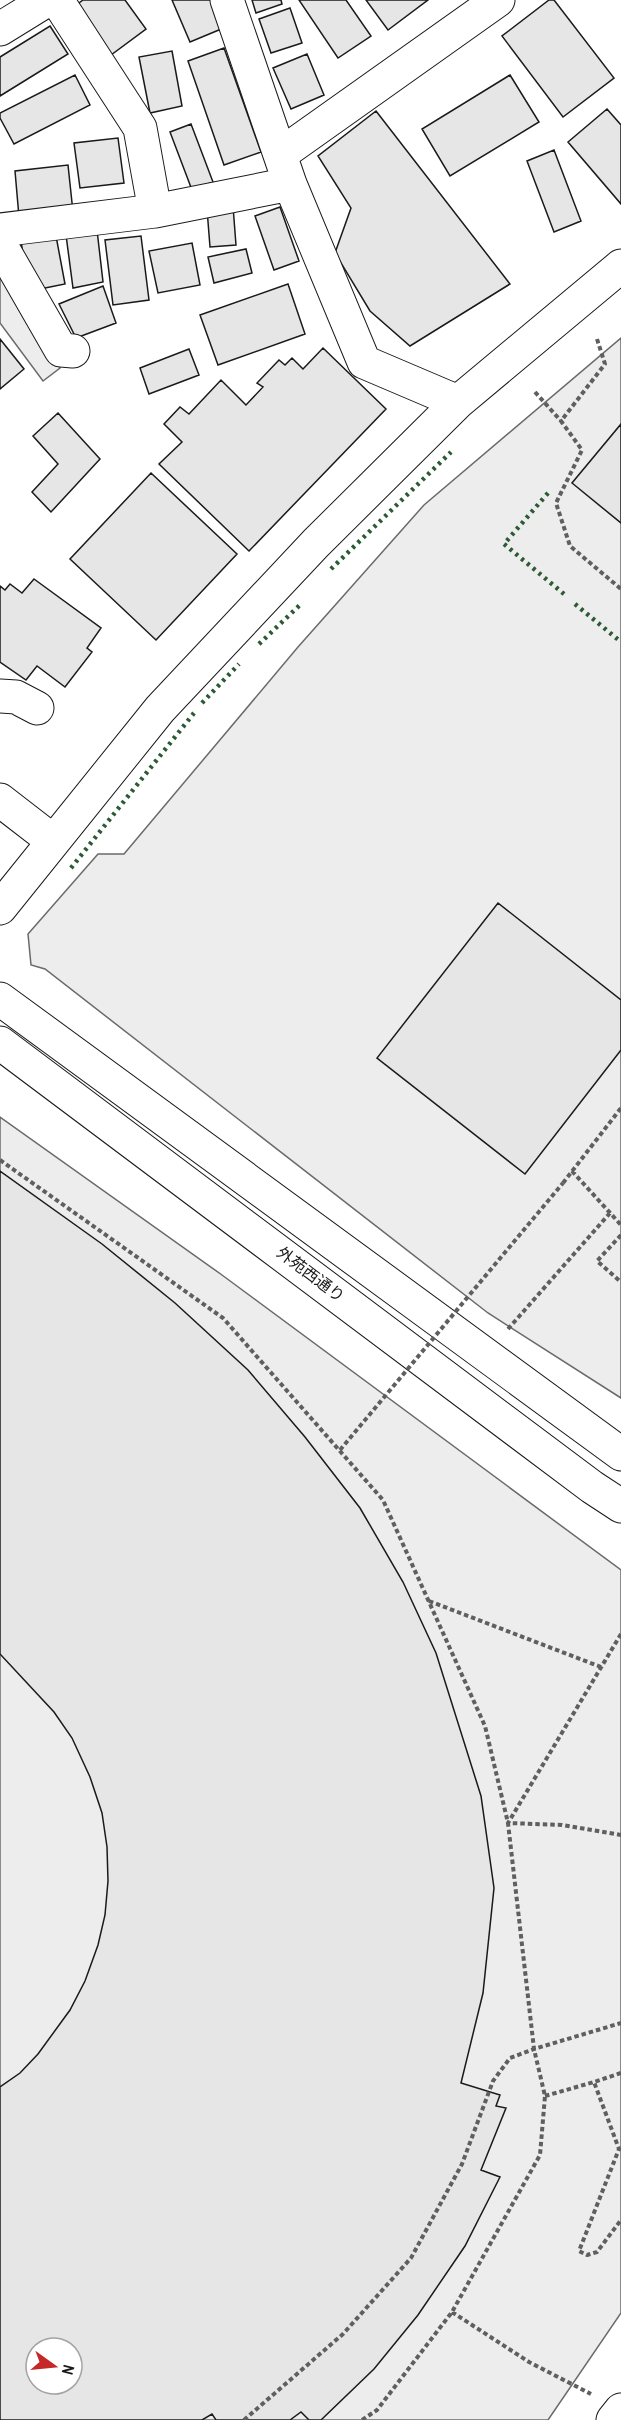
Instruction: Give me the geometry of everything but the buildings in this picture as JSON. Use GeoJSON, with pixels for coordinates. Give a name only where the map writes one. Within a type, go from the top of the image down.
{"type":"FeatureCollection","features":[{"type":"Feature","properties":{"kind":"street"},"geometry":{"type":"LineString","coordinates":[[0,29],[47,0]]}},
{"type":"Feature","properties":{"kind":"street"},"geometry":{"type":"LineString","coordinates":[[57,0],[140,128],[155,211]]}},
{"type":"Feature","properties":{"kind":"street"},"geometry":{"type":"LineString","coordinates":[[227,0],[285,169],[364,362],[458,402]]}},
{"type":"Feature","properties":{"kind":"street"},"geometry":{"type":"LineString","coordinates":[[0,230],[155,211],[285,169],[498,0]]}},
{"type":"Feature","properties":{"kind":"street"},"geometry":{"type":"LineString","coordinates":[[0,244],[61,350],[73,351]]}},
{"type":"Feature","properties":{"kind":"street"},"geometry":{"type":"LineString","coordinates":[[0,908],[160,709],[316,543],[458,402],[621,266]]}},
{"type":"Feature","properties":{"kind":"street"},"geometry":{"type":"LineString","coordinates":[[0,696],[16,697],[37,708]]}},
{"type":"Feature","properties":{"kind":"street"},"geometry":{"type":"LineString","coordinates":[[0,800],[53,841]]}},
{"type":"Feature","properties":{"kind":"street"},"geometry":{"type":"LineString","coordinates":[[0,999],[621,1454]]}},
{"type":"Feature","properties":{"kind":"street","name":"外苑西通り"},"geometry":{"type":"LineString","coordinates":[[0,1043],[621,1506]]}},
{"type":"Feature","properties":{"kind":"path"},"geometry":{"type":"LineString","coordinates":[[561,421],[605,364],[597,339]]}},
{"type":"Feature","properties":{"kind":"path"},"geometry":{"type":"LineString","coordinates":[[535,392],[561,421],[582,450],[556,503],[570,546],[621,589]]}},
{"type":"Feature","properties":{"kind":"path"},"geometry":{"type":"LineString","coordinates":[[340,1450],[563,1183],[621,1108]]}},
{"type":"Feature","properties":{"kind":"path"},"geometry":{"type":"LineString","coordinates":[[0,1160],[223,1318],[383,1500],[485,1725],[508,1823],[534,2049],[545,2096],[540,2155],[452,2312],[377,2410],[362,2420]]}},
{"type":"Feature","properties":{"kind":"path"},"geometry":{"type":"LineString","coordinates":[[572,1171],[621,1225]]}},
{"type":"Feature","properties":{"kind":"path"},"geometry":{"type":"LineString","coordinates":[[502,1337],[610,1213]]}},
{"type":"Feature","properties":{"kind":"path"},"geometry":{"type":"LineString","coordinates":[[621,1235],[597,1261],[621,1281]]}},
{"type":"Feature","properties":{"kind":"path"},"geometry":{"type":"LineString","coordinates":[[429,1601],[601,1667]]}},
{"type":"Feature","properties":{"kind":"path"},"geometry":{"type":"LineString","coordinates":[[508,1823],[621,1634]]}},
{"type":"Feature","properties":{"kind":"path"},"geometry":{"type":"LineString","coordinates":[[508,1823],[562,1825],[621,1835]]}},
{"type":"Feature","properties":{"kind":"path"},"geometry":{"type":"LineString","coordinates":[[244,2420],[343,2334],[411,2258],[462,2164],[493,2081],[510,2058],[621,2023]]}},
{"type":"Feature","properties":{"kind":"path"},"geometry":{"type":"LineString","coordinates":[[545,2096],[621,2073]]}},
{"type":"Feature","properties":{"kind":"path"},"geometry":{"type":"LineString","coordinates":[[594,2082],[619,2149],[579,2251],[587,2255],[597,2252],[621,2220]]}},
{"type":"Feature","properties":{"kind":"path"},"geometry":{"type":"LineString","coordinates":[[452,2312],[529,2362],[609,2408]]}},
{"type":"Feature","properties":{"kind":"shaded area"},"geometry":{"type":"Polygon","coordinates":[[[0,259],[60,368],[43,381],[0,323],[0,259]]]}},
{"type":"Feature","properties":{"kind":"shaded area"},"geometry":{"type":"Polygon","coordinates":[[[621,338],[621,1398],[488,1313],[45,969],[31,965],[28,934],[98,854],[124,854],[298,647],[424,505],[621,338]]]}},
{"type":"Feature","properties":{"kind":"shaded area"},"geometry":{"type":"Polygon","coordinates":[[[0,1117],[222,1275],[621,1570],[621,2313],[548,2420],[0,2420],[0,1117]]]}},
{"type":"Feature","properties":{"kind":"hedge"},"geometry":{"type":"LineString","coordinates":[[331,569],[451,452]]}},
{"type":"Feature","properties":{"kind":"hedge"},"geometry":{"type":"LineString","coordinates":[[548,493],[504,544],[564,594]]}},
{"type":"Feature","properties":{"kind":"hedge"},"geometry":{"type":"LineString","coordinates":[[259,644],[302,603]]}},
{"type":"Feature","properties":{"kind":"hedge"},"geometry":{"type":"LineString","coordinates":[[575,604],[621,642]]}},
{"type":"Feature","properties":{"kind":"hedge"},"geometry":{"type":"LineString","coordinates":[[202,703],[239,664]]}},
{"type":"Feature","properties":{"kind":"hedge"},"geometry":{"type":"LineString","coordinates":[[71,868],[194,713]]}}]}
